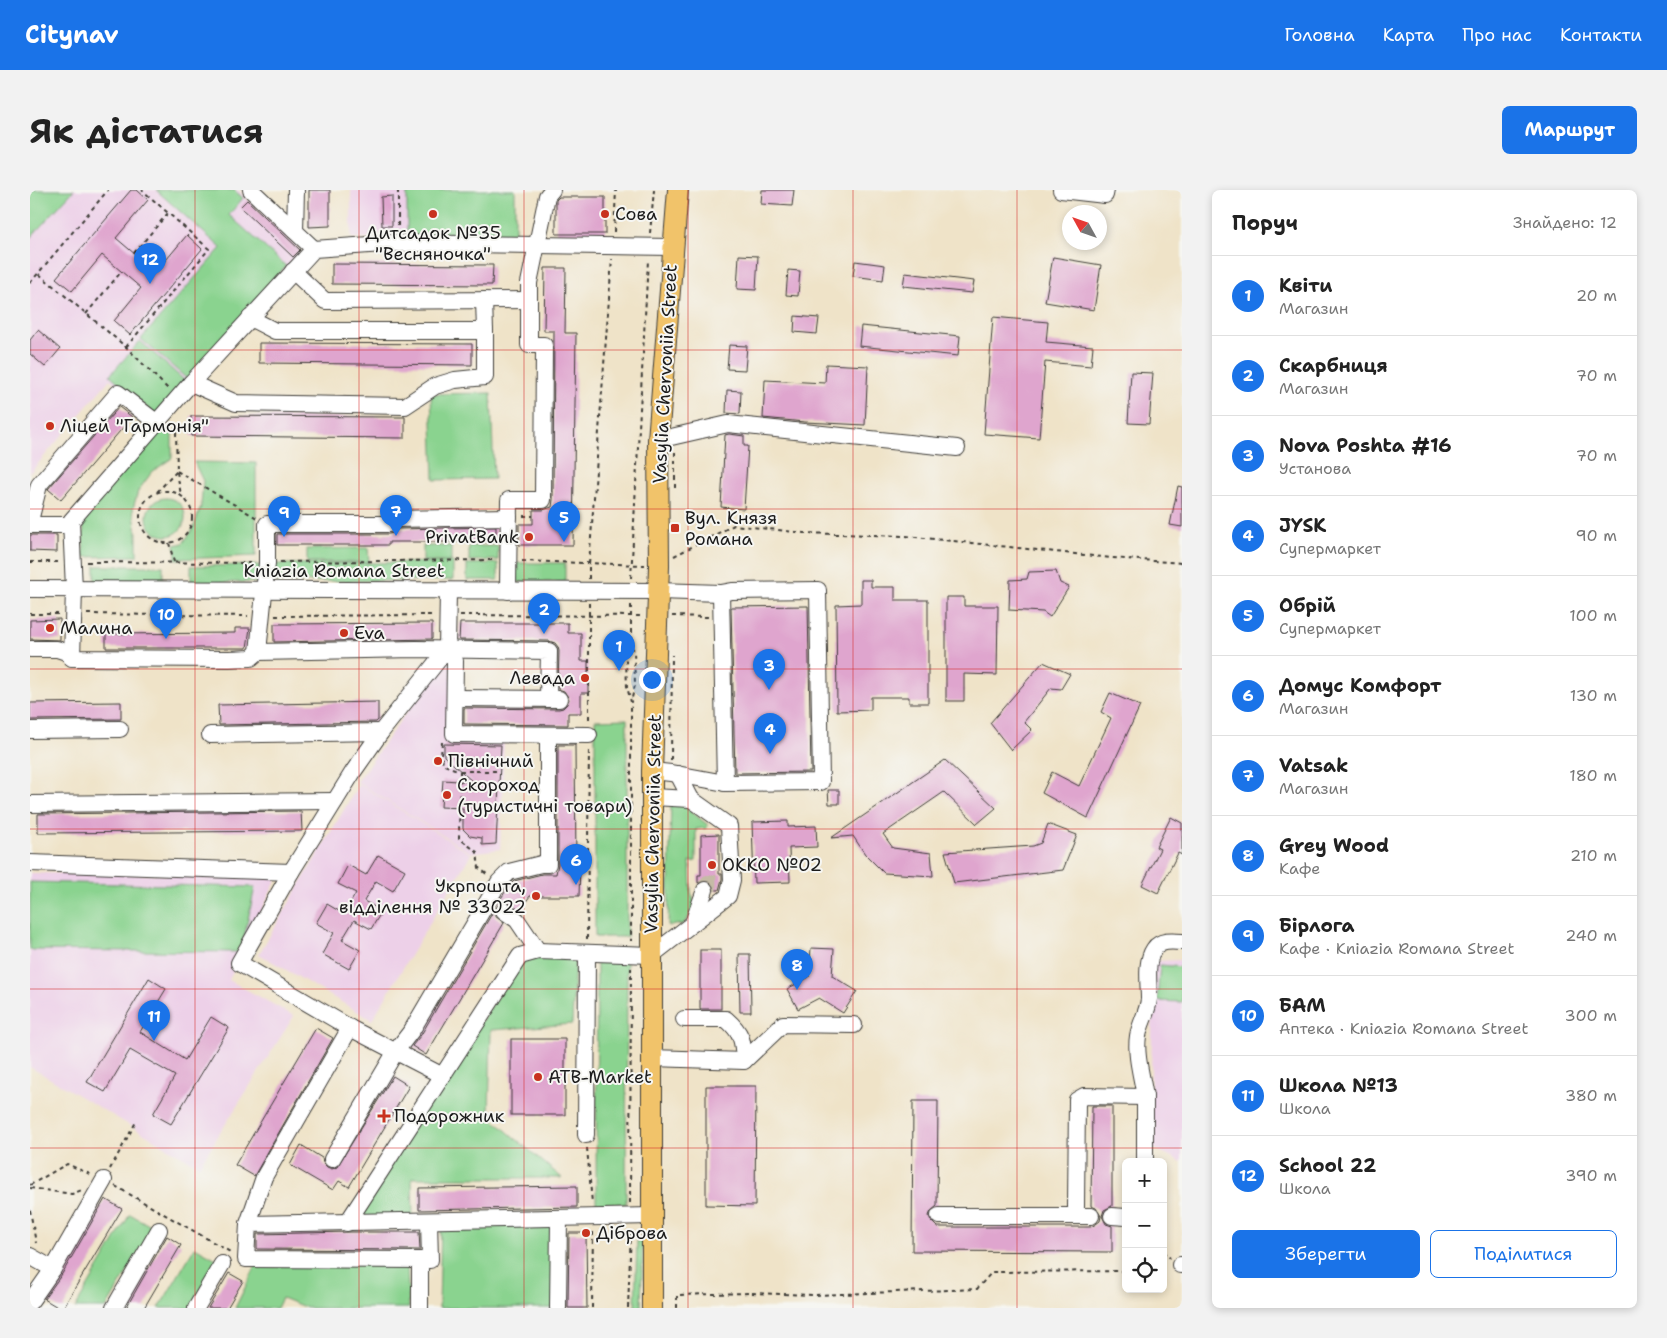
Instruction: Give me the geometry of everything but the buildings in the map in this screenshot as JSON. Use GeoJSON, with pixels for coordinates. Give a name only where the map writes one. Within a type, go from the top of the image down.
{"type":"FeatureCollection","features":[{"type":"Feature","properties":{"kind":"main road","name":"Vasylia Chervoniia Street"},"geometry":{"type":"LineString","coordinates":[[652,1308],[652,771],[658,591],[666,561],[658,440],[678,190]]}},
{"type":"Feature","properties":{"kind":"street"},"geometry":{"type":"LineString","coordinates":[[251,190],[314,249]]}},
{"type":"Feature","properties":{"kind":"street"},"geometry":{"type":"LineString","coordinates":[[295,231],[296,190]]}},
{"type":"Feature","properties":{"kind":"street"},"geometry":{"type":"LineString","coordinates":[[508,591],[509,500],[543,500],[544,345],[529,345],[529,283],[547,196],[552,190]]}},
{"type":"Feature","properties":{"kind":"street"},"geometry":{"type":"LineString","coordinates":[[1061,190],[1096,195],[1105,194],[1106,190]]}},
{"type":"Feature","properties":{"kind":"street"},"geometry":{"type":"LineString","coordinates":[[72,658],[74,589],[71,521],[156,422],[314,249],[397,243],[672,247]]}},
{"type":"Feature","properties":{"kind":"street"},"geometry":{"type":"LineString","coordinates":[[293,271],[325,301],[529,300]]}},
{"type":"Feature","properties":{"kind":"street"},"geometry":{"type":"LineString","coordinates":[[191,383],[236,403],[405,406],[435,386],[455,380],[485,377],[484,300]]}},
{"type":"Feature","properties":{"kind":"street"},"geometry":{"type":"LineString","coordinates":[[250,318],[275,331],[485,331]]}},
{"type":"Feature","properties":{"kind":"street"},"geometry":{"type":"LineString","coordinates":[[30,521],[39,485],[118,393],[156,422]]}},
{"type":"Feature","properties":{"kind":"street"},"geometry":{"type":"LineString","coordinates":[[658,440],[728,424],[957,448]]}},
{"type":"Feature","properties":{"kind":"street"},"geometry":{"type":"LineString","coordinates":[[258,652],[260,616],[267,563],[267,524],[389,524],[394,519],[509,517]]}},
{"type":"Feature","properties":{"kind":"street"},"geometry":{"type":"LineString","coordinates":[[30,525],[71,525]]}},
{"type":"Feature","properties":{"kind":"street","name":"Kniazia Romana Street"},"geometry":{"type":"LineString","coordinates":[[30,589],[658,591],[721,593],[732,591],[818,590],[821,782],[725,783]]}},
{"type":"Feature","properties":{"kind":"street"},"geometry":{"type":"LineString","coordinates":[[448,591],[447,649],[455,661],[454,734],[589,735]]}},
{"type":"Feature","properties":{"kind":"street"},"geometry":{"type":"LineString","coordinates":[[652,771],[725,783],[721,593]]}},
{"type":"Feature","properties":{"kind":"street"},"geometry":{"type":"LineString","coordinates":[[30,649],[57,649],[66,652],[72,658],[229,659],[251,658],[258,652],[447,649],[554,652],[553,699],[455,698]]}},
{"type":"Feature","properties":{"kind":"street"},"geometry":{"type":"LineString","coordinates":[[443,1076],[350,1028],[239,963],[291,872],[352,772],[447,649]]}},
{"type":"Feature","properties":{"kind":"street"},"geometry":{"type":"LineString","coordinates":[[30,730],[120,730]]}},
{"type":"Feature","properties":{"kind":"street"},"geometry":{"type":"LineString","coordinates":[[210,735],[381,732]]}},
{"type":"Feature","properties":{"kind":"street"},"geometry":{"type":"LineString","coordinates":[[332,1159],[396,1051],[412,1030],[494,904],[499,882],[509,872],[548,864],[548,736]]}},
{"type":"Feature","properties":{"kind":"street"},"geometry":{"type":"LineString","coordinates":[[347,1223],[520,956],[538,951],[652,955],[728,896],[730,826],[691,799],[678,774]]}},
{"type":"Feature","properties":{"kind":"street"},"geometry":{"type":"LineString","coordinates":[[652,797],[691,799]]}},
{"type":"Feature","properties":{"kind":"street"},"geometry":{"type":"LineString","coordinates":[[30,804],[335,801]]}},
{"type":"Feature","properties":{"kind":"street"},"geometry":{"type":"LineString","coordinates":[[30,863],[291,872]]}},
{"type":"Feature","properties":{"kind":"street"},"geometry":{"type":"LineString","coordinates":[[693,923],[704,890]]}},
{"type":"Feature","properties":{"kind":"street"},"geometry":{"type":"LineString","coordinates":[[494,904],[517,920],[538,951]]}},
{"type":"Feature","properties":{"kind":"street"},"geometry":{"type":"LineString","coordinates":[[1145,1158],[1145,1097],[1138,1052],[1138,1037],[1148,1008],[1150,961],[1152,951],[1161,943],[1169,941],[1182,942]]}},
{"type":"Feature","properties":{"kind":"street"},"geometry":{"type":"LineString","coordinates":[[586,1135],[587,954]]}},
{"type":"Feature","properties":{"kind":"street"},"geometry":{"type":"LineString","coordinates":[[684,1019],[726,1019],[738,1030],[744,1046],[744,1061]]}},
{"type":"Feature","properties":{"kind":"street"},"geometry":{"type":"LineString","coordinates":[[652,1058],[744,1061],[783,1024],[854,1025]]}},
{"type":"Feature","properties":{"kind":"street"},"geometry":{"type":"LineString","coordinates":[[350,1028],[264,1177],[248,1224],[246,1260],[430,1260],[429,1221]]}},
{"type":"Feature","properties":{"kind":"street"},"geometry":{"type":"LineString","coordinates":[[1076,1207],[1077,1100],[1084,1096],[1145,1097]]}},
{"type":"Feature","properties":{"kind":"street"},"geometry":{"type":"LineString","coordinates":[[30,1302],[41,1262],[104,1180]]}},
{"type":"Feature","properties":{"kind":"street"},"geometry":{"type":"LineString","coordinates":[[248,1224],[652,1216]]}},
{"type":"Feature","properties":{"kind":"street"},"geometry":{"type":"LineString","coordinates":[[939,1216],[1091,1216]]}},
{"type":"Feature","properties":{"kind":"street"},"geometry":{"type":"LineString","coordinates":[[558,1218],[558,1308]]}},
{"type":"Feature","properties":{"kind":"street"},"geometry":{"type":"LineString","coordinates":[[114,1308],[159,1230]]}},
{"type":"Feature","properties":{"kind":"street"},"geometry":{"type":"LineString","coordinates":[[196,1308],[228,1259]]}},
{"type":"Feature","properties":{"kind":"street"},"geometry":{"type":"LineString","coordinates":[[420,1260],[420,1308]]}},
{"type":"Feature","properties":{"kind":"path"},"geometry":{"type":"LineString","coordinates":[[30,283],[108,190]]}},
{"type":"Feature","properties":{"kind":"path"},"geometry":{"type":"LineString","coordinates":[[126,347],[209,249],[142,190]]}},
{"type":"Feature","properties":{"kind":"path"},"geometry":{"type":"LineString","coordinates":[[397,243],[398,190]]}},
{"type":"Feature","properties":{"kind":"path"},"geometry":{"type":"LineString","coordinates":[[587,954],[589,564],[616,190]]}},
{"type":"Feature","properties":{"kind":"path"},"geometry":{"type":"LineString","coordinates":[[628,1308],[632,1217],[631,702],[635,685],[634,650],[631,647],[631,565],[648,248],[654,190]]}},
{"type":"Feature","properties":{"kind":"path"},"geometry":{"type":"LineString","coordinates":[[134,253],[168,213]]}},
{"type":"Feature","properties":{"kind":"path"},"geometry":{"type":"LineString","coordinates":[[86,314],[121,272]]}},
{"type":"Feature","properties":{"kind":"path"},"geometry":{"type":"LineString","coordinates":[[39,274],[126,347],[173,395],[191,383]]}},
{"type":"Feature","properties":{"kind":"path"},"geometry":{"type":"LineString","coordinates":[[156,422],[176,432],[177,471],[181,495]]}},
{"type":"Feature","properties":{"kind":"path"},"geometry":{"type":"LineString","coordinates":[[156,492],[173,491],[187,501],[191,509],[190,527],[178,541],[160,543],[152,540],[145,534],[139,518],[144,502],[177,471]]}},
{"type":"Feature","properties":{"kind":"path"},"geometry":{"type":"LineString","coordinates":[[177,471],[267,524]]}},
{"type":"Feature","properties":{"kind":"path"},"geometry":{"type":"LineString","coordinates":[[30,562],[508,561],[631,565],[666,561],[734,525],[804,533],[906,536],[1112,558],[1182,562]]}},
{"type":"Feature","properties":{"kind":"path"},"geometry":{"type":"LineString","coordinates":[[169,543],[174,562]]}},
{"type":"Feature","properties":{"kind":"path"},"geometry":{"type":"LineString","coordinates":[[30,614],[721,617]]}},
{"type":"Feature","properties":{"kind":"path"},"geometry":{"type":"LineString","coordinates":[[631,647],[626,654],[627,687],[631,702]]}},
{"type":"Feature","properties":{"kind":"path"},"geometry":{"type":"LineString","coordinates":[[441,756],[444,765],[460,771],[499,771]]}},
{"type":"Feature","properties":{"kind":"path"},"geometry":{"type":"LineString","coordinates":[[460,771],[459,838],[478,852],[479,868],[499,882]]}},
{"type":"Feature","properties":{"kind":"path"},"geometry":{"type":"LineString","coordinates":[[576,864],[588,862]]}},
{"type":"Feature","properties":{"kind":"path"},"geometry":{"type":"LineString","coordinates":[[30,1187],[72,1194],[104,1180],[136,1122]]}},
{"type":"Feature","properties":{"kind":"path"},"geometry":{"type":"LineString","coordinates":[[586,1135],[593,1217],[592,1308]]}},
{"type":"Feature","properties":{"kind":"path"},"geometry":{"type":"LineString","coordinates":[[30,1187],[67,1164],[104,1180],[228,1259]]}},
{"type":"Feature","properties":{"kind":"path"},"geometry":{"type":"LineString","coordinates":[[30,1210],[41,1262]]}},
{"type":"Feature","properties":{"kind":"path"},"geometry":{"type":"LineString","coordinates":[[677,1308],[677,1295],[749,1293],[816,1295],[977,1289],[992,1272],[1122,1270]]}},
{"type":"Feature","properties":{"kind":"shaded area"},"geometry":{"type":"Polygon","coordinates":[[[30,190],[238,190],[301,251],[155,416],[110,379],[30,473],[30,190]]]}},
{"type":"Feature","properties":{"kind":"shaded area","name":"Дитсадок №35 \"Весняночка\""},"geometry":{"type":"Polygon","coordinates":[[[351,190],[515,190],[515,238],[351,238],[351,190]]]}},
{"type":"Feature","properties":{"kind":"shaded area","name":"Північний"},"geometry":{"type":"Polygon","coordinates":[[[446,656],[452,656],[452,739],[504,741],[500,849],[471,853],[357,782],[446,656]]]}},
{"type":"Feature","properties":{"kind":"shaded area"},"geometry":{"type":"Polygon","coordinates":[[[359,784],[471,854],[372,1020],[259,954],[359,784]]]}},
{"type":"Feature","properties":{"kind":"shaded area"},"geometry":{"type":"Polygon","coordinates":[[[30,873],[278,876],[229,980],[294,1016],[199,1166],[30,1067],[30,873]]]}},
{"type":"Feature","properties":{"kind":"shaded area"},"geometry":{"type":"Polygon","coordinates":[[[1182,960],[1182,1162],[1149,1146],[1154,961],[1182,960]]]}},
{"type":"Feature","properties":{"kind":"green space"},"geometry":{"type":"Polygon","coordinates":[[[30,190],[74,190],[30,238],[30,190]]]}},
{"type":"Feature","properties":{"kind":"green space"},"geometry":{"type":"Polygon","coordinates":[[[156,190],[234,190],[243,198],[229,215],[286,266],[187,379],[141,339],[221,248],[156,190]]]}},
{"type":"Feature","properties":{"kind":"green space","name":"Дитсадок №35 \"Весняночка\""},"geometry":{"type":"Polygon","coordinates":[[[407,190],[515,190],[515,237],[407,238],[407,190]]]}},
{"type":"Feature","properties":{"kind":"green space"},"geometry":{"type":"Polygon","coordinates":[[[140,341],[185,381],[155,415],[110,375],[140,341]]]}},
{"type":"Feature","properties":{"kind":"green space"},"geometry":{"type":"Polygon","coordinates":[[[491,393],[494,479],[434,480],[431,394],[491,393]]]}},
{"type":"Feature","properties":{"kind":"green space"},"geometry":{"type":"Polygon","coordinates":[[[156,428],[172,431],[172,458],[152,472],[138,491],[133,509],[137,533],[137,556],[83,557],[84,511],[156,428]]]}},
{"type":"Feature","properties":{"kind":"green space"},"geometry":{"type":"Polygon","coordinates":[[[194,462],[256,463],[256,556],[176,559],[175,545],[183,543],[193,529],[201,506],[203,481],[194,462]]]}},
{"type":"Feature","properties":{"kind":"green space"},"geometry":{"type":"Polygon","coordinates":[[[166,498],[180,503],[185,517],[180,531],[166,536],[152,531],[147,517],[152,503],[166,498]]]}},
{"type":"Feature","properties":{"kind":"green space"},"geometry":{"type":"Polygon","coordinates":[[[423,546],[451,546],[451,561],[423,561],[423,546]]]}},
{"type":"Feature","properties":{"kind":"green space"},"geometry":{"type":"Polygon","coordinates":[[[469,546],[498,546],[498,560],[469,561],[469,546]]]}},
{"type":"Feature","properties":{"kind":"green space"},"geometry":{"type":"Polygon","coordinates":[[[368,548],[369,562],[307,562],[307,549],[368,548]]]}},
{"type":"Feature","properties":{"kind":"green space"},"geometry":{"type":"Polygon","coordinates":[[[453,562],[453,580],[274,582],[274,564],[453,562]]]}},
{"type":"Feature","properties":{"kind":"green space"},"geometry":{"type":"Polygon","coordinates":[[[498,563],[498,580],[467,580],[467,564],[498,563]]]}},
{"type":"Feature","properties":{"kind":"green space"},"geometry":{"type":"Polygon","coordinates":[[[513,563],[565,563],[565,582],[513,582],[513,563]]]}},
{"type":"Feature","properties":{"kind":"green space"},"geometry":{"type":"Polygon","coordinates":[[[261,565],[261,582],[191,583],[191,566],[261,565]]]}},
{"type":"Feature","properties":{"kind":"green space"},"geometry":{"type":"Polygon","coordinates":[[[95,566],[163,566],[163,581],[95,581],[95,566]]]}},
{"type":"Feature","properties":{"kind":"green space"},"geometry":{"type":"Polygon","coordinates":[[[627,719],[627,937],[595,937],[595,720],[627,719]]]}},
{"type":"Feature","properties":{"kind":"green space"},"geometry":{"type":"Polygon","coordinates":[[[671,801],[677,801],[708,825],[707,828],[696,829],[696,861],[690,862],[691,892],[694,901],[693,912],[683,924],[668,926],[671,801]]]}},
{"type":"Feature","properties":{"kind":"green space"},"geometry":{"type":"Polygon","coordinates":[[[30,882],[255,887],[241,952],[30,950],[30,882]]]}},
{"type":"Feature","properties":{"kind":"green space"},"geometry":{"type":"Polygon","coordinates":[[[523,957],[575,958],[572,1024],[491,1030],[489,1116],[562,1178],[412,1178],[413,1218],[354,1218],[523,957]]]}},
{"type":"Feature","properties":{"kind":"green space"},"geometry":{"type":"Polygon","coordinates":[[[597,961],[627,961],[626,1204],[596,1204],[597,961]]]}},
{"type":"Feature","properties":{"kind":"green space"},"geometry":{"type":"Polygon","coordinates":[[[1160,965],[1182,967],[1182,1002],[1157,1001],[1160,965]]]}},
{"type":"Feature","properties":{"kind":"green space"},"geometry":{"type":"Polygon","coordinates":[[[130,1214],[154,1228],[106,1308],[75,1308],[130,1214]]]}},
{"type":"Feature","properties":{"kind":"green space"},"geometry":{"type":"Polygon","coordinates":[[[441,1224],[556,1226],[555,1308],[439,1308],[441,1224]]]}},
{"type":"Feature","properties":{"kind":"green space"},"geometry":{"type":"Polygon","coordinates":[[[637,1240],[643,1240],[641,1308],[635,1308],[637,1240]]]}},
{"type":"Feature","properties":{"kind":"green space"},"geometry":{"type":"Polygon","coordinates":[[[195,1247],[218,1260],[190,1308],[159,1308],[195,1247]]]}},
{"type":"Feature","properties":{"kind":"green space"},"geometry":{"type":"Polygon","coordinates":[[[407,1264],[409,1308],[307,1308],[282,1298],[277,1308],[235,1308],[256,1265],[407,1264]]]}},
{"type":"Feature","properties":{"kind":"tunnel"},"geometry":{"type":"LineString","coordinates":[[705,890],[708,883],[723,883]]}},
{"type":"Feature","properties":{"kind":"place","name":"Дитсадок №35 \"Весняночка\""},"geometry":{"type":"Point","coordinates":[433,214]}},
{"type":"Feature","properties":{"kind":"place","name":"Сова"},"geometry":{"type":"Point","coordinates":[605,214]}},
{"type":"Feature","properties":{"kind":"place","name":"School 22"},"geometry":{"type":"Point","coordinates":[150,284]}},
{"type":"Feature","properties":{"kind":"place","name":"Ліцей \"Гармонія\""},"geometry":{"type":"Point","coordinates":[50,426]}},
{"type":"Feature","properties":{"kind":"place","name":"Вул. Князя Романа"},"geometry":{"type":"Point","coordinates":[675,528]}},
{"type":"Feature","properties":{"kind":"place","name":"Vatsak"},"geometry":{"type":"Point","coordinates":[396,536]}},
{"type":"Feature","properties":{"kind":"place","name":"Бірлога"},"geometry":{"type":"Point","coordinates":[284,537]}},
{"type":"Feature","properties":{"kind":"place","name":"PrivatBank"},"geometry":{"type":"Point","coordinates":[529,537]}},
{"type":"Feature","properties":{"kind":"place","name":"Обрій"},"geometry":{"type":"Point","coordinates":[564,542]}},
{"type":"Feature","properties":{"kind":"place","name":"Малина"},"geometry":{"type":"Point","coordinates":[50,628]}},
{"type":"Feature","properties":{"kind":"place","name":"Eva"},"geometry":{"type":"Point","coordinates":[344,633]}},
{"type":"Feature","properties":{"kind":"place","name":"Скарбниця"},"geometry":{"type":"Point","coordinates":[544,634]}},
{"type":"Feature","properties":{"kind":"place","name":"БАМ"},"geometry":{"type":"Point","coordinates":[166,639]}},
{"type":"Feature","properties":{"kind":"place","name":"Квiти"},"geometry":{"type":"Point","coordinates":[619,671]}},
{"type":"Feature","properties":{"kind":"place","name":"Левада"},"geometry":{"type":"Point","coordinates":[585,678]}},
{"type":"Feature","properties":{"kind":"place","name":"Nova Poshta #16"},"geometry":{"type":"Point","coordinates":[769,690]}},
{"type":"Feature","properties":{"kind":"place","name":"JYSK"},"geometry":{"type":"Point","coordinates":[770,754]}},
{"type":"Feature","properties":{"kind":"place","name":"Північний"},"geometry":{"type":"Point","coordinates":[438,761]}},
{"type":"Feature","properties":{"kind":"place","name":"Скороход (туристичні товари)"},"geometry":{"type":"Point","coordinates":[447,795]}},
{"type":"Feature","properties":{"kind":"place","name":"ОККО №02"},"geometry":{"type":"Point","coordinates":[712,865]}},
{"type":"Feature","properties":{"kind":"place","name":"Домус Комфорт"},"geometry":{"type":"Point","coordinates":[576,885]}},
{"type":"Feature","properties":{"kind":"place","name":"Укрпошта, відділення № 33022"},"geometry":{"type":"Point","coordinates":[536,896]}},
{"type":"Feature","properties":{"kind":"place","name":"Grey Wood"},"geometry":{"type":"Point","coordinates":[797,990]}},
{"type":"Feature","properties":{"kind":"place","name":"Школа №13"},"geometry":{"type":"Point","coordinates":[154,1041]}},
{"type":"Feature","properties":{"kind":"place","name":"ATB-Market"},"geometry":{"type":"Point","coordinates":[538,1077]}},
{"type":"Feature","properties":{"kind":"place","name":"Подорожник"},"geometry":{"type":"Point","coordinates":[384,1116]}},
{"type":"Feature","properties":{"kind":"place","name":"Діброва"},"geometry":{"type":"Point","coordinates":[586,1233]}}]}
